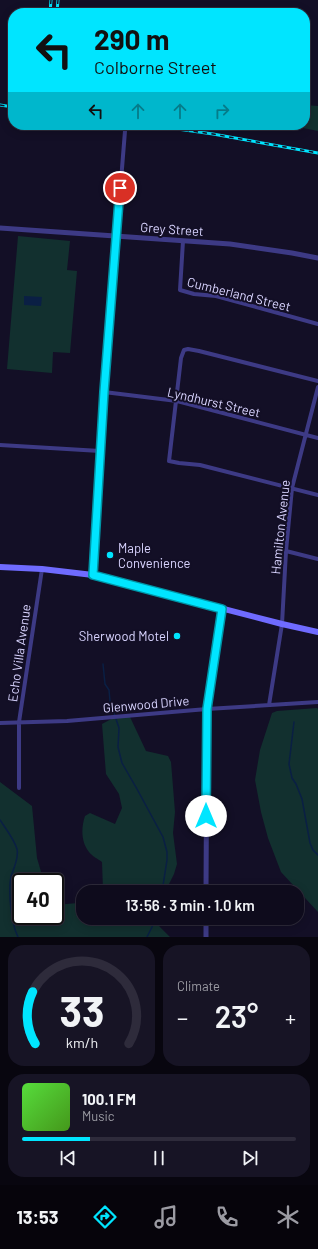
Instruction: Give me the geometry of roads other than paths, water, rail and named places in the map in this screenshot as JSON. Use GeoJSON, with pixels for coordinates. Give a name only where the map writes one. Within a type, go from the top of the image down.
{"type":"FeatureCollection","features":[{"type":"Feature","properties":{"kind":"main road"},"geometry":{"type":"LineString","coordinates":[[0,567],[42,568],[93,575],[222,609],[318,632]]}},
{"type":"Feature","properties":{"kind":"street"},"geometry":{"type":"LineString","coordinates":[[93,575],[104,392],[124,131]]}},
{"type":"Feature","properties":{"kind":"street","name":"Grey Street"},"geometry":{"type":"LineString","coordinates":[[0,228],[256,247],[318,258]]}},
{"type":"Feature","properties":{"kind":"street","name":"Cumberland Street"},"geometry":{"type":"LineString","coordinates":[[183,241],[180,290],[194,294],[216,296],[318,324]]}},
{"type":"Feature","properties":{"kind":"street"},"geometry":{"type":"LineString","coordinates":[[318,381],[199,351],[188,349],[184,350],[169,461],[179,464],[200,465],[318,495]]}},
{"type":"Feature","properties":{"kind":"street","name":"Hamilton Avenue"},"geometry":{"type":"LineString","coordinates":[[269,705],[282,624],[286,551],[292,488],[318,387]]}},
{"type":"Feature","properties":{"kind":"street","name":"Lyndhurst Street"},"geometry":{"type":"LineString","coordinates":[[104,392],[176,401],[318,438]]}},
{"type":"Feature","properties":{"kind":"street"},"geometry":{"type":"LineString","coordinates":[[0,445],[100,451]]}},
{"type":"Feature","properties":{"kind":"street"},"geometry":{"type":"LineString","coordinates":[[286,551],[318,559]]}},
{"type":"Feature","properties":{"kind":"street","name":"Echo Villa Avenue"},"geometry":{"type":"LineString","coordinates":[[19,788],[19,722],[42,568]]}},
{"type":"Feature","properties":{"kind":"street"},"geometry":{"type":"LineString","coordinates":[[206,885],[207,709],[222,609]]}},
{"type":"Feature","properties":{"kind":"street","name":"Glenwood Drive"},"geometry":{"type":"LineString","coordinates":[[0,723],[67,721],[207,709],[318,702]]}},
{"type":"Feature","properties":{"kind":"street"},"geometry":{"type":"LineString","coordinates":[[206,925],[206,937]]}},
{"type":"Feature","properties":{"kind":"water"},"geometry":{"type":"Polygon","coordinates":[[[24,296],[42,297],[41,306],[24,305],[24,296]]]}},
{"type":"Feature","properties":{"kind":"waterway"},"geometry":{"type":"LineString","coordinates":[[103,664],[105,684],[109,690],[110,701],[119,728],[118,747],[122,763],[163,837],[167,852],[163,885]]}},
{"type":"Feature","properties":{"kind":"waterway"},"geometry":{"type":"LineString","coordinates":[[294,722],[289,764],[292,778],[302,799],[310,843],[313,850],[318,855]]}},
{"type":"Feature","properties":{"kind":"waterway"},"geometry":{"type":"LineString","coordinates":[[0,820],[12,838],[17,849],[17,859],[11,876],[10,890],[12,916],[18,937]]}},
{"type":"Feature","properties":{"kind":"waterway"},"geometry":{"type":"LineString","coordinates":[[147,937],[153,925]]}},
{"type":"Feature","properties":{"kind":"railway"},"geometry":{"type":"LineString","coordinates":[[50,8],[51,0]]}},
{"type":"Feature","properties":{"kind":"railway"},"geometry":{"type":"LineString","coordinates":[[57,8],[58,0]]}},
{"type":"Feature","properties":{"kind":"railway"},"geometry":{"type":"LineString","coordinates":[[0,105],[8,106]]}},
{"type":"Feature","properties":{"kind":"railway"},"geometry":{"type":"LineString","coordinates":[[185,130],[318,153]]}},
{"type":"Feature","properties":{"kind":"place","name":"Maple Convenience"},"geometry":{"type":"Point","coordinates":[110,555]}},
{"type":"Feature","properties":{"kind":"place","name":"Sherwood Motel"},"geometry":{"type":"Point","coordinates":[177,636]}}]}
